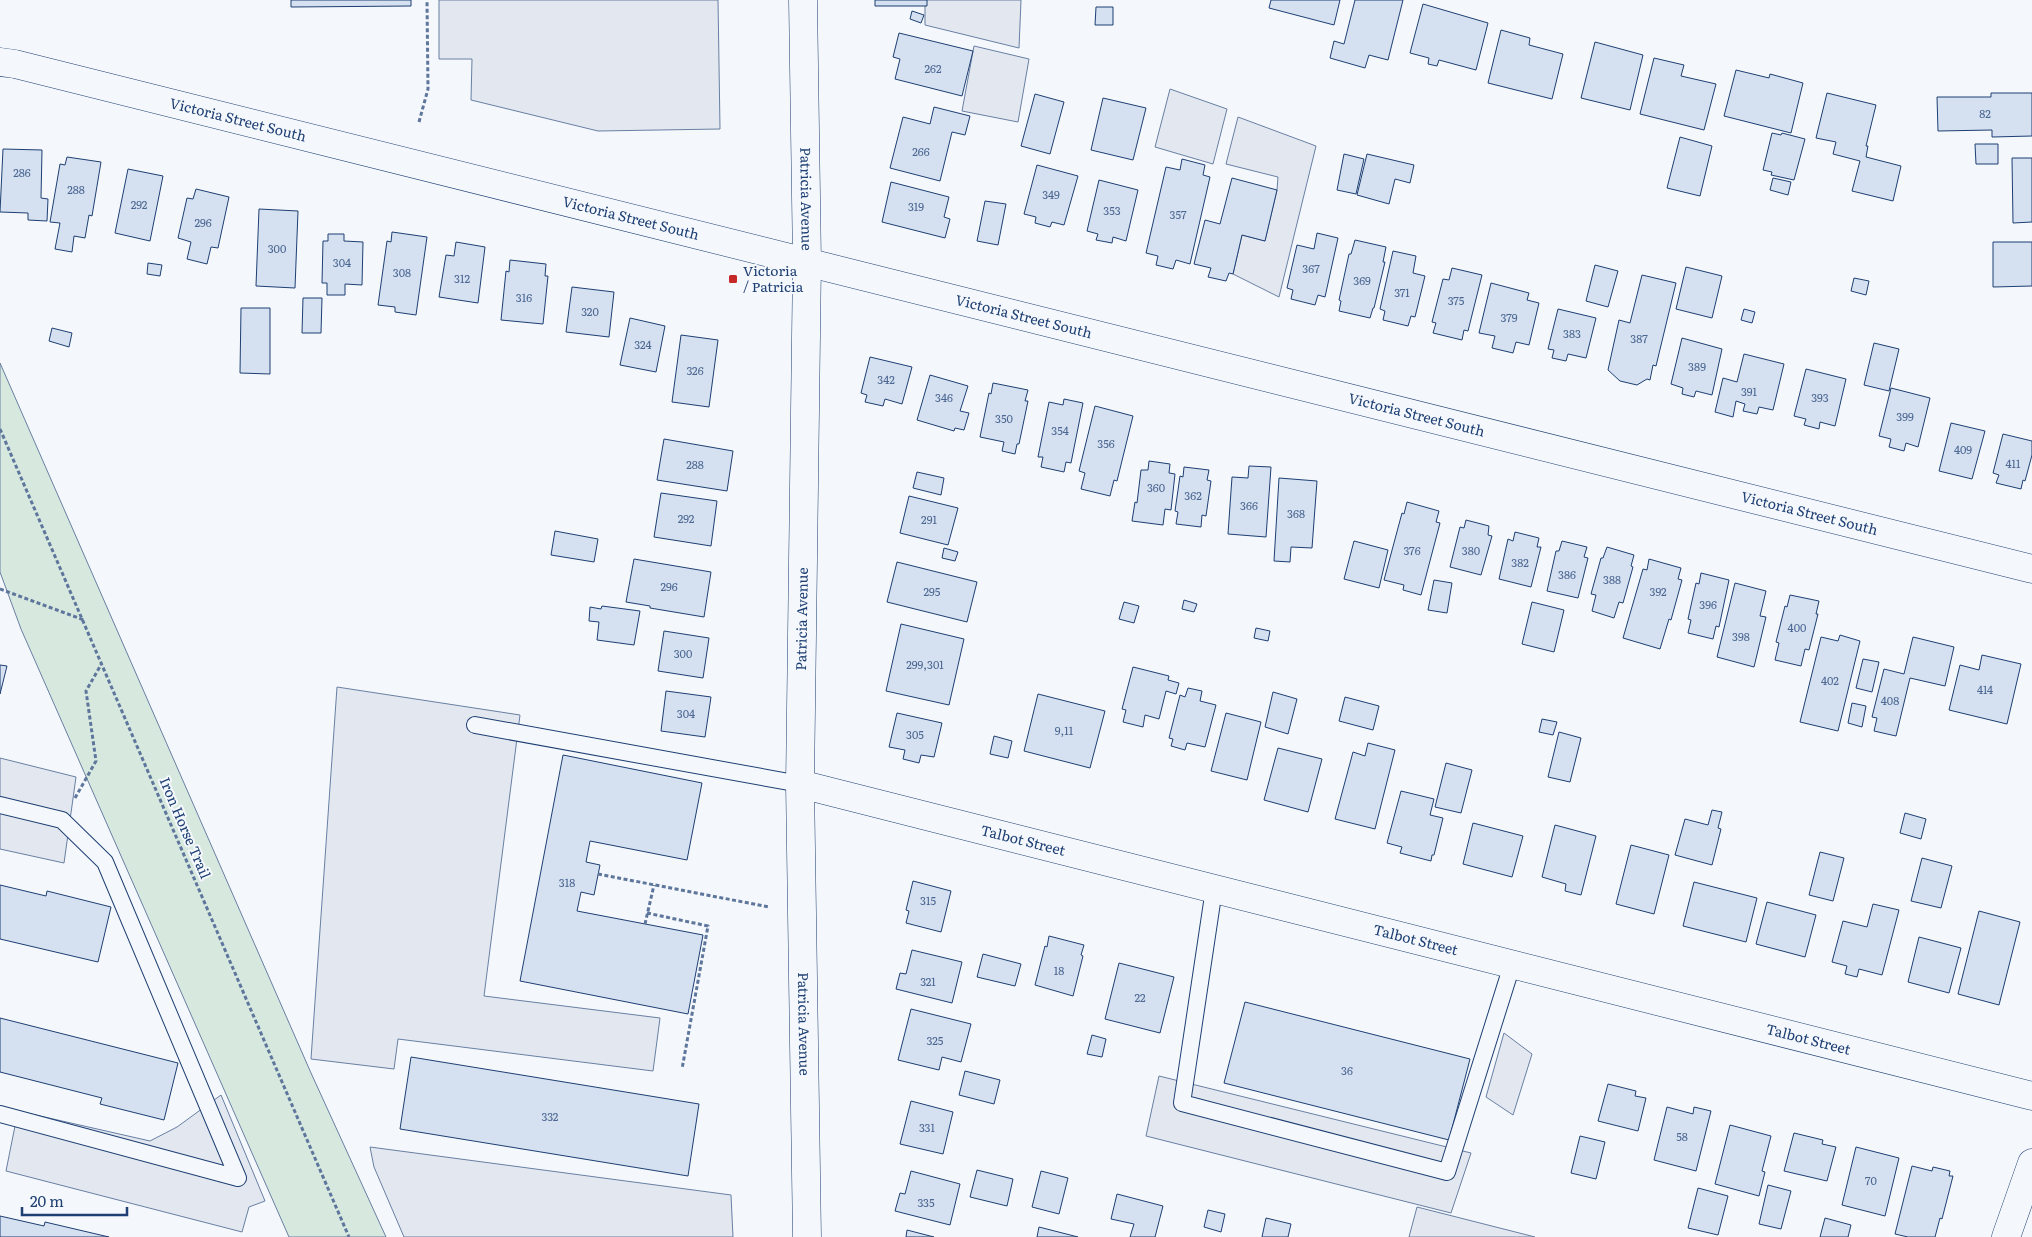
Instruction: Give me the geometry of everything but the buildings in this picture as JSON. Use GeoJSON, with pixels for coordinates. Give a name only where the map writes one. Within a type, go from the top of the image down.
{"type":"FeatureCollection","features":[{"type":"Feature","properties":{"kind":"street","name":"Patricia Avenue"},"geometry":{"type":"LineString","coordinates":[[803,0],[807,262],[800,784],[807,1237]]}},
{"type":"Feature","properties":{"kind":"street","name":"Victoria Street South"},"geometry":{"type":"LineString","coordinates":[[5,61],[2032,569]]}},
{"type":"Feature","properties":{"kind":"street","name":"Talbot Street"},"geometry":{"type":"LineString","coordinates":[[800,784],[2032,1096]]}},
{"type":"Feature","properties":{"kind":"street"},"geometry":{"type":"LineString","coordinates":[[2006,1237],[2032,1163]]}},
{"type":"Feature","properties":{"kind":"lane"},"geometry":{"type":"LineString","coordinates":[[476,725],[800,784]]}},
{"type":"Feature","properties":{"kind":"lane"},"geometry":{"type":"LineString","coordinates":[[0,805],[62,820],[105,862],[238,1178],[0,1114]]}},
{"type":"Feature","properties":{"kind":"lane"},"geometry":{"type":"LineString","coordinates":[[1214,889],[1182,1102],[1447,1172],[1512,965]]}},
{"type":"Feature","properties":{"kind":"path"},"geometry":{"type":"LineString","coordinates":[[419,122],[428,89],[427,0]]}},
{"type":"Feature","properties":{"kind":"path","name":"Iron Horse Trail"},"geometry":{"type":"LineString","coordinates":[[0,428],[349,1237]]}},
{"type":"Feature","properties":{"kind":"path"},"geometry":{"type":"LineString","coordinates":[[0,589],[84,621]]}},
{"type":"Feature","properties":{"kind":"path"},"geometry":{"type":"LineString","coordinates":[[62,820],[96,761],[86,691],[102,662]]}},
{"type":"Feature","properties":{"kind":"path"},"geometry":{"type":"LineString","coordinates":[[598,874],[775,908]]}},
{"type":"Feature","properties":{"kind":"path"},"geometry":{"type":"LineString","coordinates":[[644,924],[654,885]]}},
{"type":"Feature","properties":{"kind":"path"},"geometry":{"type":"LineString","coordinates":[[647,913],[708,926],[682,1069]]}},
{"type":"Feature","properties":{"kind":"shaded area"},"geometry":{"type":"Polygon","coordinates":[[[439,0],[718,0],[720,129],[598,131],[471,100],[472,59],[439,59],[439,0]]]}},
{"type":"Feature","properties":{"kind":"shaded area"},"geometry":{"type":"Polygon","coordinates":[[[925,0],[1021,0],[1019,48],[925,25],[925,0]]]}},
{"type":"Feature","properties":{"kind":"shaded area"},"geometry":{"type":"Polygon","coordinates":[[[974,46],[1029,59],[1018,122],[962,111],[974,46]]]}},
{"type":"Feature","properties":{"kind":"shaded area"},"geometry":{"type":"Polygon","coordinates":[[[1170,89],[1227,109],[1213,164],[1155,147],[1170,89]]]}},
{"type":"Feature","properties":{"kind":"shaded area"},"geometry":{"type":"Polygon","coordinates":[[[1238,117],[1316,146],[1279,297],[1233,274],[1242,235],[1265,241],[1277,190],[1278,177],[1226,164],[1238,117]]]}},
{"type":"Feature","properties":{"kind":"shaded area"},"geometry":{"type":"Polygon","coordinates":[[[0,363],[311,1073],[386,1237],[289,1237],[21,629],[0,572],[0,363]]]}},
{"type":"Feature","properties":{"kind":"shaded area"},"geometry":{"type":"Polygon","coordinates":[[[337,687],[520,715],[484,996],[660,1018],[653,1071],[398,1039],[394,1069],[311,1059],[337,687]]]}},
{"type":"Feature","properties":{"kind":"shaded area"},"geometry":{"type":"Polygon","coordinates":[[[0,758],[76,777],[64,863],[0,849],[0,758]]]}},
{"type":"Feature","properties":{"kind":"shaded area"},"geometry":{"type":"Polygon","coordinates":[[[1504,1033],[1532,1054],[1513,1115],[1486,1097],[1504,1033]]]}},
{"type":"Feature","properties":{"kind":"shaded area"},"geometry":{"type":"Polygon","coordinates":[[[1159,1076],[1471,1153],[1451,1213],[1146,1136],[1159,1076]]]}},
{"type":"Feature","properties":{"kind":"shaded area"},"geometry":{"type":"Polygon","coordinates":[[[221,1095],[265,1201],[249,1207],[242,1232],[6,1171],[18,1111],[150,1141],[177,1127],[221,1095]]]}},
{"type":"Feature","properties":{"kind":"shaded area"},"geometry":{"type":"Polygon","coordinates":[[[370,1147],[731,1195],[733,1237],[404,1237],[374,1167],[370,1147]]]}},
{"type":"Feature","properties":{"kind":"shaded area"},"geometry":{"type":"Polygon","coordinates":[[[1417,1207],[1535,1237],[1409,1237],[1417,1207]]]}},
{"type":"Feature","properties":{"kind":"place","name":"Victoria / Patricia"},"geometry":{"type":"Point","coordinates":[733,279]}}]}
